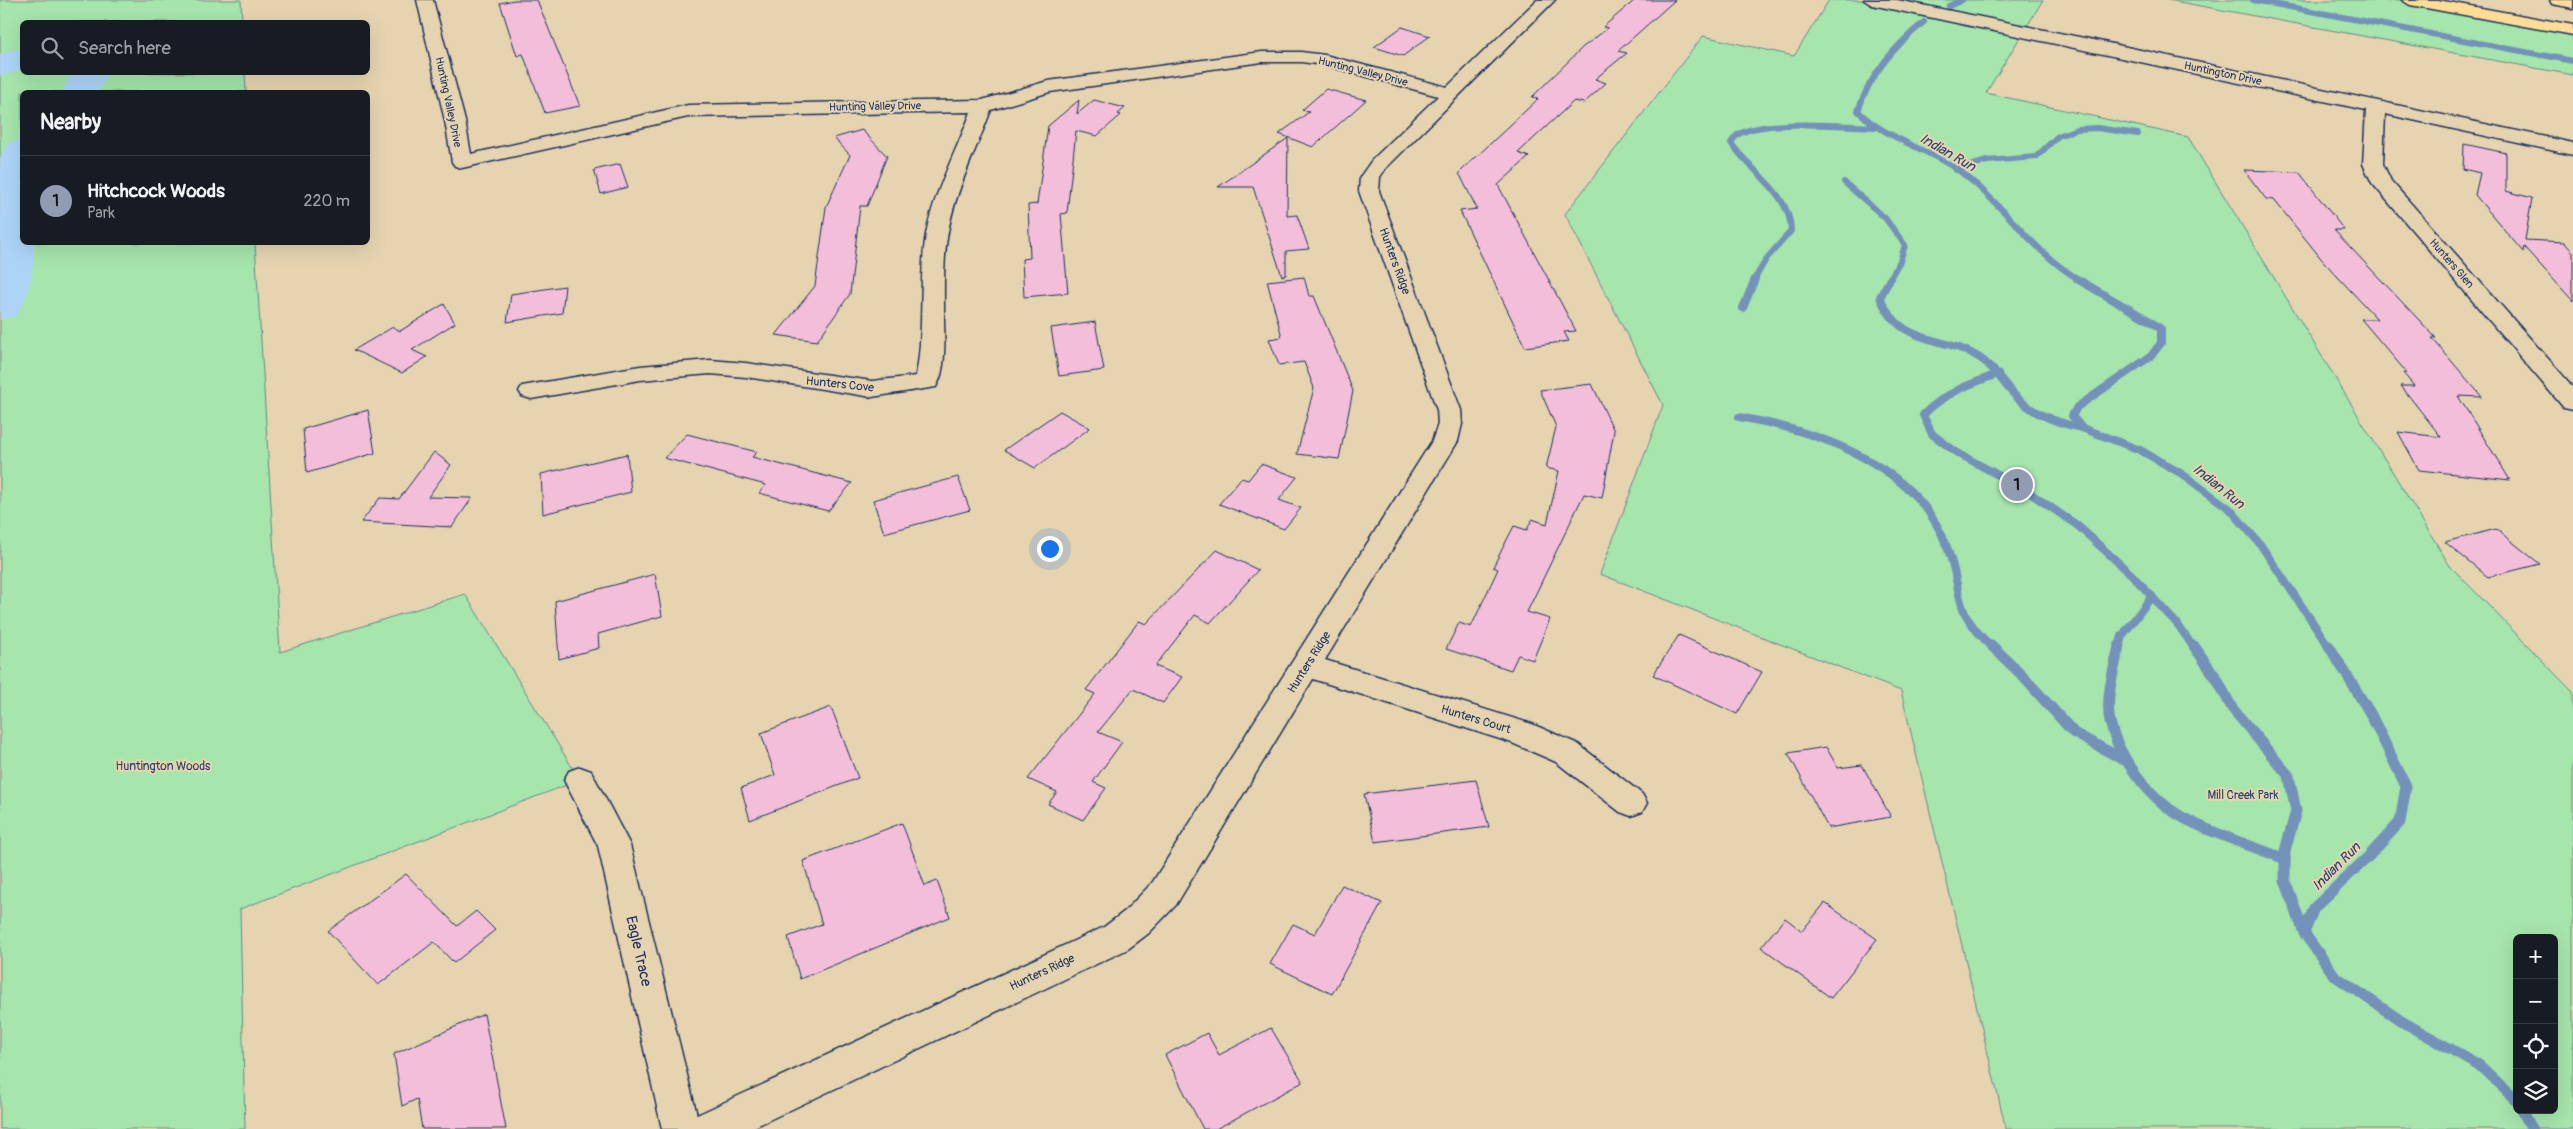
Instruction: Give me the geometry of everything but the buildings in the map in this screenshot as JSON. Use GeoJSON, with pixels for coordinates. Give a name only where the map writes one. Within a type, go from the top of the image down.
{"type":"FeatureCollection","features":[{"type":"Feature","properties":{"kind":"highway"},"geometry":{"type":"LineString","coordinates":[[2410,0],[2573,30]]}},
{"type":"Feature","properties":{"kind":"highway"},"geometry":{"type":"LineString","coordinates":[[2558,0],[2573,2]]}},
{"type":"Feature","properties":{"kind":"street","name":"Hunting Valley Drive"},"geometry":{"type":"LineString","coordinates":[[425,0],[455,120],[462,162],[688,111],[983,106],[1048,87],[1276,56],[1325,60],[1450,94]]}},
{"type":"Feature","properties":{"kind":"street","name":"Hunters Ridge"},"geometry":{"type":"LineString","coordinates":[[708,1129],[1116,938],[1137,922],[1164,894],[1445,441],[1450,424],[1449,410],[1369,191],[1370,177],[1379,164],[1547,0]]}},
{"type":"Feature","properties":{"kind":"street","name":"Huntington Drive"},"geometry":{"type":"LineString","coordinates":[[1872,0],[2094,45],[2573,150]]}},
{"type":"Feature","properties":{"kind":"street","name":"Hunters Cove"},"geometry":{"type":"LineString","coordinates":[[531,391],[640,373],[710,367],[746,370],[872,389],[927,382],[932,360],[937,233],[952,184],[983,106]]}},
{"type":"Feature","properties":{"kind":"street","name":"Hunters Glen"},"geometry":{"type":"LineString","coordinates":[[2376,107],[2373,164],[2382,183],[2573,402]]}},
{"type":"Feature","properties":{"kind":"street","name":"Hunters Court"},"geometry":{"type":"LineString","coordinates":[[1306,665],[1340,678],[1529,736],[1567,753],[1631,803]]}},
{"type":"Feature","properties":{"kind":"street","name":"Eagle Trace"},"geometry":{"type":"LineString","coordinates":[[580,780],[614,845],[681,1129]]}},
{"type":"Feature","properties":{"kind":"green space","name":"Huntington Woods"},"geometry":{"type":"Polygon","coordinates":[[[0,0],[241,0],[242,20],[20,20],[20,75],[245,75],[246,90],[20,90],[20,245],[255,245],[280,652],[465,594],[580,780],[240,909],[245,1129],[0,1129],[0,0]]]}},
{"type":"Feature","properties":{"kind":"green space","name":"Mill Creek Park"},"geometry":{"type":"Polygon","coordinates":[[[1829,0],[2043,0],[1986,93],[2188,137],[2450,566],[2573,692],[2573,1129],[2006,1129],[1901,691],[1600,574],[1663,405],[1565,214],[1703,36],[1794,56],[1829,0]]]}},
{"type":"Feature","properties":{"kind":"green space"},"geometry":{"type":"Polygon","coordinates":[[[2168,0],[2410,0],[2573,30],[2573,75],[2168,0]]]}},
{"type":"Feature","properties":{"kind":"waterway","name":"Indian Run"},"geometry":{"type":"LineString","coordinates":[[1949,6],[1962,0]]}},
{"type":"Feature","properties":{"kind":"waterway"},"geometry":{"type":"LineString","coordinates":[[2253,0],[2573,61]]}},
{"type":"Feature","properties":{"kind":"waterway","name":"Indian Run"},"geometry":{"type":"LineString","coordinates":[[1924,22],[1884,62],[1869,85],[1858,111],[1881,129],[1957,170]]}},
{"type":"Feature","properties":{"kind":"waterway"},"geometry":{"type":"LineString","coordinates":[[0,65],[20,60]]}},
{"type":"Feature","properties":{"kind":"waterway"},"geometry":{"type":"LineString","coordinates":[[81,90],[89,75]]}},
{"type":"Feature","properties":{"kind":"waterway"},"geometry":{"type":"LineString","coordinates":[[1754,280],[1767,258],[1791,231],[1789,218],[1777,194],[1731,143],[1734,138],[1751,129],[1766,126],[1826,125],[1876,127]]}},
{"type":"Feature","properties":{"kind":"waterway"},"geometry":{"type":"LineString","coordinates":[[1957,170],[1987,161],[2036,157],[2058,136],[2077,129],[2097,128],[2138,134]]}},
{"type":"Feature","properties":{"kind":"waterway"},"geometry":{"type":"LineString","coordinates":[[0,306],[7,289],[11,271],[13,191],[20,158]]}},
{"type":"Feature","properties":{"kind":"waterway","name":"Indian Run"},"geometry":{"type":"LineString","coordinates":[[1957,170],[1992,199],[2033,243],[2063,269],[2080,280]]}},
{"type":"Feature","properties":{"kind":"waterway"},"geometry":{"type":"LineString","coordinates":[[1844,182],[1885,218],[1905,245],[1900,261],[1889,280]]}},
{"type":"Feature","properties":{"kind":"waterway"},"geometry":{"type":"LineString","coordinates":[[0,189],[6,188]]}},
{"type":"Feature","properties":{"kind":"waterway"},"geometry":{"type":"LineString","coordinates":[[1743,308],[1755,279]]}},
{"type":"Feature","properties":{"kind":"waterway"},"geometry":{"type":"LineString","coordinates":[[1890,279],[1880,297],[1889,313],[1899,325],[1923,337],[1965,350],[1984,361],[1997,374]]}},
{"type":"Feature","properties":{"kind":"waterway","name":"Indian Run"},"geometry":{"type":"LineString","coordinates":[[2077,279],[2161,329],[2161,343],[2151,356],[2077,407],[2072,416],[2082,428]]}},
{"type":"Feature","properties":{"kind":"waterway"},"geometry":{"type":"LineString","coordinates":[[1997,374],[2016,397],[2033,410],[2061,423],[2082,428]]}},
{"type":"Feature","properties":{"kind":"waterway"},"geometry":{"type":"LineString","coordinates":[[1997,374],[1958,390],[1931,407],[1923,415],[1932,434],[1956,452],[2027,491],[2078,526],[2132,575],[2152,596]]}},
{"type":"Feature","properties":{"kind":"waterway"},"geometry":{"type":"LineString","coordinates":[[1739,417],[1769,423],[1831,442],[1861,456],[1889,473],[1913,494],[1933,518],[1947,547],[1964,611],[1979,634],[1993,648]]}},
{"type":"Feature","properties":{"kind":"waterway","name":"Indian Run"},"geometry":{"type":"LineString","coordinates":[[2082,428],[2140,450],[2182,474],[2230,509],[2260,544],[2330,648]]}},
{"type":"Feature","properties":{"kind":"waterway"},"geometry":{"type":"LineString","coordinates":[[2119,648],[2122,636],[2152,596]]}},
{"type":"Feature","properties":{"kind":"waterway"},"geometry":{"type":"LineString","coordinates":[[2152,596],[2178,625],[2194,648]]}},
{"type":"Feature","properties":{"kind":"waterway"},"geometry":{"type":"LineString","coordinates":[[1992,646],[2020,673],[2074,733],[2124,760]]}},
{"type":"Feature","properties":{"kind":"waterway"},"geometry":{"type":"LineString","coordinates":[[2119,646],[2109,694],[2110,722],[2120,749],[2137,776],[2159,800],[2182,817],[2220,835],[2285,859]]}},
{"type":"Feature","properties":{"kind":"waterway"},"geometry":{"type":"LineString","coordinates":[[2194,646],[2217,679],[2232,708],[2289,776],[2296,811],[2285,851],[2285,859]]}},
{"type":"Feature","properties":{"kind":"waterway","name":"Indian Run"},"geometry":{"type":"LineString","coordinates":[[2304,933],[2314,908],[2369,856],[2400,822],[2406,786],[2370,713],[2329,646]]}},
{"type":"Feature","properties":{"kind":"waterway"},"geometry":{"type":"LineString","coordinates":[[2285,859],[2285,880],[2304,933]]}},
{"type":"Feature","properties":{"kind":"waterway","name":"Indian Run"},"geometry":{"type":"LineString","coordinates":[[2304,933],[2335,976],[2403,1022],[2479,1065],[2513,1097]]}},
{"type":"Feature","properties":{"kind":"waterway","name":"Indian Run"},"geometry":{"type":"LineString","coordinates":[[2524,1114],[2532,1129]]}},
{"type":"Feature","properties":{"kind":"place","name":"Hitchcock Woods"},"geometry":{"type":"Point","coordinates":[2017,485]}}]}
